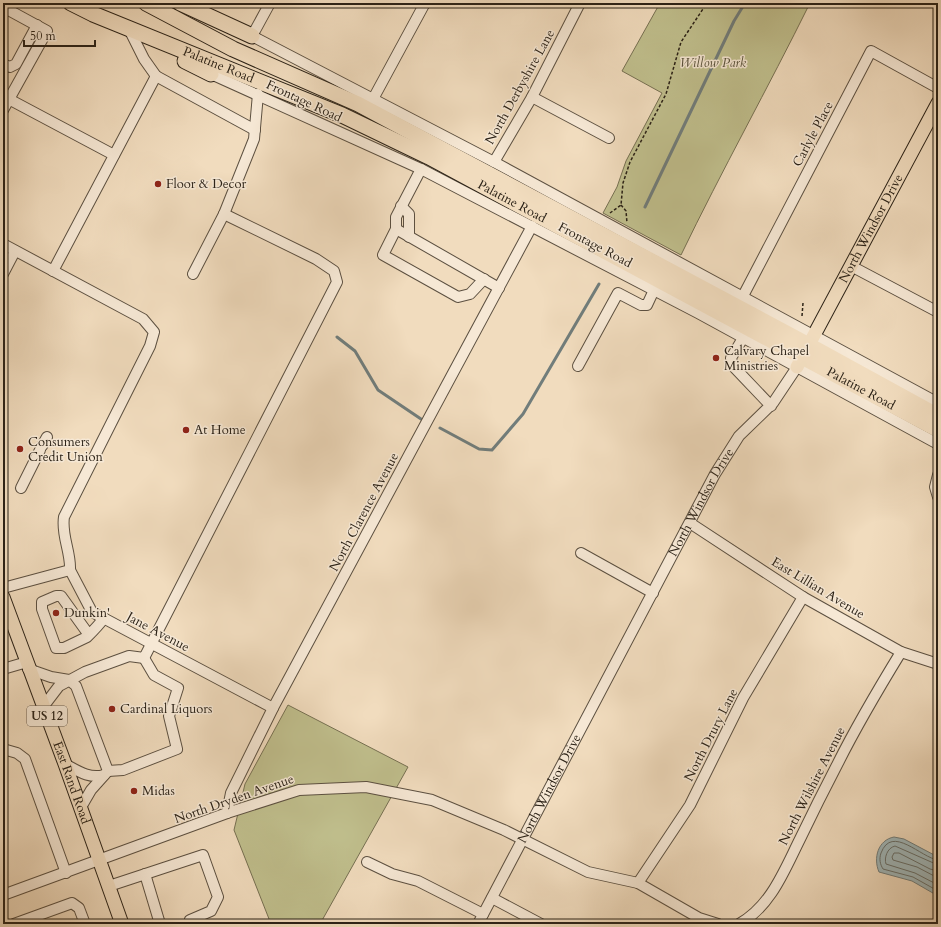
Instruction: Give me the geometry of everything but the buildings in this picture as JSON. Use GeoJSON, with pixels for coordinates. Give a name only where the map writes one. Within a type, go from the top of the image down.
{"type":"FeatureCollection","features":[{"type":"Feature","properties":{"kind":"highway","name":"Palatine Road"},"geometry":{"type":"LineString","coordinates":[[71,3],[93,14],[342,115],[409,147],[805,351],[938,416]]}},
{"type":"Feature","properties":{"kind":"highway","name":"Palatine Road"},"geometry":{"type":"LineString","coordinates":[[146,3],[233,49],[358,104],[805,351],[938,430]]}},
{"type":"Feature","properties":{"kind":"highway"},"geometry":{"type":"LineString","coordinates":[[180,3],[252,36]]}},
{"type":"Feature","properties":{"kind":"highway"},"geometry":{"type":"LineString","coordinates":[[93,14],[211,74]]}},
{"type":"Feature","properties":{"kind":"main road","name":"North Windsor Drive"},"geometry":{"type":"LineString","coordinates":[[805,351],[938,103]]}},
{"type":"Feature","properties":{"kind":"main road","name":"East Rand Road"},"geometry":{"type":"LineString","coordinates":[[3,597],[122,924]]}},
{"type":"Feature","properties":{"kind":"street"},"geometry":{"type":"LineString","coordinates":[[252,36],[270,3]]}},
{"type":"Feature","properties":{"kind":"street"},"geometry":{"type":"LineString","coordinates":[[373,99],[424,3]]}},
{"type":"Feature","properties":{"kind":"street","name":"North Derbyshire Lane"},"geometry":{"type":"LineString","coordinates":[[494,162],[532,97],[580,3]]}},
{"type":"Feature","properties":{"kind":"street"},"geometry":{"type":"LineString","coordinates":[[3,8],[47,31],[21,79],[6,98],[3,110]]}},
{"type":"Feature","properties":{"kind":"street"},"geometry":{"type":"LineString","coordinates":[[3,64],[10,67],[16,64],[37,26]]}},
{"type":"Feature","properties":{"kind":"street"},"geometry":{"type":"LineString","coordinates":[[131,33],[144,59],[156,76],[255,130]]}},
{"type":"Feature","properties":{"kind":"street","name":"Frontage Road"},"geometry":{"type":"LineString","coordinates":[[252,36],[494,162],[743,296],[805,351],[938,444]]}},
{"type":"Feature","properties":{"kind":"street","name":"Carlyle Place"},"geometry":{"type":"LineString","coordinates":[[743,296],[871,51],[938,88]]}},
{"type":"Feature","properties":{"kind":"street"},"geometry":{"type":"LineString","coordinates":[[3,70],[21,79]]}},
{"type":"Feature","properties":{"kind":"street","name":"Frontage Road"},"geometry":{"type":"LineString","coordinates":[[211,74],[258,94],[420,169],[532,226],[743,338],[805,351],[938,403]]}},
{"type":"Feature","properties":{"kind":"street"},"geometry":{"type":"LineString","coordinates":[[53,271],[156,76]]}},
{"type":"Feature","properties":{"kind":"street"},"geometry":{"type":"LineString","coordinates":[[193,274],[224,214],[254,139],[258,94]]}},
{"type":"Feature","properties":{"kind":"street"},"geometry":{"type":"LineString","coordinates":[[532,97],[609,138]]}},
{"type":"Feature","properties":{"kind":"street"},"geometry":{"type":"LineString","coordinates":[[6,98],[114,155]]}},
{"type":"Feature","properties":{"kind":"street"},"geometry":{"type":"LineString","coordinates":[[420,169],[401,206],[396,218],[396,229],[383,255],[458,297],[470,294],[484,279]]}},
{"type":"Feature","properties":{"kind":"street"},"geometry":{"type":"LineString","coordinates":[[401,206],[409,214],[409,237]]}},
{"type":"Feature","properties":{"kind":"street"},"geometry":{"type":"LineString","coordinates":[[144,658],[337,282],[334,271],[316,259],[224,214]]}},
{"type":"Feature","properties":{"kind":"street","name":"North Clarence Avenue"},"geometry":{"type":"LineString","coordinates":[[227,813],[231,793],[273,708],[532,226]]}},
{"type":"Feature","properties":{"kind":"street"},"geometry":{"type":"LineString","coordinates":[[396,229],[499,288]]}},
{"type":"Feature","properties":{"kind":"street"},"geometry":{"type":"LineString","coordinates":[[3,244],[143,319],[154,332],[150,346],[64,517],[62,528],[70,560],[70,570],[3,588]]}},
{"type":"Feature","properties":{"kind":"street"},"geometry":{"type":"LineString","coordinates":[[3,274],[15,251]]}},
{"type":"Feature","properties":{"kind":"street"},"geometry":{"type":"LineString","coordinates":[[851,266],[938,312]]}},
{"type":"Feature","properties":{"kind":"street"},"geometry":{"type":"LineString","coordinates":[[578,366],[618,293],[641,305],[647,305],[654,290]]}},
{"type":"Feature","properties":{"kind":"street"},"geometry":{"type":"LineString","coordinates":[[743,338],[731,358],[733,366],[771,406]]}},
{"type":"Feature","properties":{"kind":"street","name":"North Windsor Drive"},"geometry":{"type":"LineString","coordinates":[[478,924],[715,474],[739,436],[771,406],[805,351]]}},
{"type":"Feature","properties":{"kind":"street"},"geometry":{"type":"LineString","coordinates":[[21,488],[43,444]]}},
{"type":"Feature","properties":{"kind":"street"},"geometry":{"type":"LineString","coordinates":[[938,475],[935,487],[938,497]]}},
{"type":"Feature","properties":{"kind":"street","name":"East Lillian Avenue"},"geometry":{"type":"LineString","coordinates":[[690,523],[803,597],[901,652],[938,664]]}},
{"type":"Feature","properties":{"kind":"street"},"geometry":{"type":"LineString","coordinates":[[581,553],[653,593]]}},
{"type":"Feature","properties":{"kind":"street","name":"Jane Avenue"},"geometry":{"type":"LineString","coordinates":[[70,570],[92,612],[273,708]]}},
{"type":"Feature","properties":{"kind":"street"},"geometry":{"type":"LineString","coordinates":[[89,635],[61,596],[56,596],[42,602],[44,615],[56,648],[64,648],[89,635],[104,618]]}},
{"type":"Feature","properties":{"kind":"street","name":"North Drury Lane"},"geometry":{"type":"LineString","coordinates":[[638,883],[690,805],[744,698],[803,597]]}},
{"type":"Feature","properties":{"kind":"street","name":"North Wilshire Avenue"},"geometry":{"type":"LineString","coordinates":[[739,924],[749,918],[760,908],[775,889],[841,757],[865,712],[901,652]]}},
{"type":"Feature","properties":{"kind":"street"},"geometry":{"type":"LineString","coordinates":[[43,706],[60,686],[69,680],[129,656],[144,658]]}},
{"type":"Feature","properties":{"kind":"street"},"geometry":{"type":"LineString","coordinates":[[65,764],[81,773],[96,777],[106,773],[123,770],[177,749],[169,716],[178,688],[154,675],[144,658]]}},
{"type":"Feature","properties":{"kind":"street"},"geometry":{"type":"LineString","coordinates":[[3,668],[28,665],[51,677],[69,680],[76,686],[106,773]]}},
{"type":"Feature","properties":{"kind":"street"},"geometry":{"type":"LineString","coordinates":[[3,749],[18,753],[25,759],[66,873]]}},
{"type":"Feature","properties":{"kind":"street"},"geometry":{"type":"LineString","coordinates":[[80,809],[91,790],[106,773]]}},
{"type":"Feature","properties":{"kind":"street","name":"North Dryden Avenue"},"geometry":{"type":"LineString","coordinates":[[3,895],[227,813],[300,790],[366,787],[432,800],[522,839],[588,872],[638,883],[699,918],[718,924]]}},
{"type":"Feature","properties":{"kind":"street"},"geometry":{"type":"LineString","coordinates":[[108,886],[202,855],[218,897],[211,911],[190,920],[191,924]]}},
{"type":"Feature","properties":{"kind":"street"},"geometry":{"type":"LineString","coordinates":[[367,862],[392,874],[418,882],[483,914]]}},
{"type":"Feature","properties":{"kind":"street"},"geometry":{"type":"LineString","coordinates":[[145,874],[160,924]]}},
{"type":"Feature","properties":{"kind":"street"},"geometry":{"type":"LineString","coordinates":[[492,898],[541,924]]}},
{"type":"Feature","properties":{"kind":"street"},"geometry":{"type":"LineString","coordinates":[[14,924],[72,903],[79,908],[85,924]]}},
{"type":"Feature","properties":{"kind":"path"},"geometry":{"type":"LineString","coordinates":[[627,224],[626,211],[621,205],[623,183],[630,162],[666,94],[681,42],[707,3]]}},
{"type":"Feature","properties":{"kind":"path"},"geometry":{"type":"LineString","coordinates":[[609,214],[621,205]]}},
{"type":"Feature","properties":{"kind":"path"},"geometry":{"type":"LineString","coordinates":[[802,316],[803,303]]}},
{"type":"Feature","properties":{"kind":"green space","name":"Willow Park"},"geometry":{"type":"Polygon","coordinates":[[[660,3],[810,3],[681,255],[603,213],[617,187],[626,161],[662,93],[622,71],[660,3]]]}},
{"type":"Feature","properties":{"kind":"green space"},"geometry":{"type":"Polygon","coordinates":[[[288,705],[408,767],[320,924],[271,924],[234,830],[245,784],[288,705]]]}},
{"type":"Feature","properties":{"kind":"water"},"geometry":{"type":"Polygon","coordinates":[[[894,837],[904,839],[938,857],[938,896],[912,881],[879,872],[877,867],[878,850],[884,842],[894,837]]]}},
{"type":"Feature","properties":{"kind":"waterway"},"geometry":{"type":"LineString","coordinates":[[645,207],[734,21],[745,3]]}},
{"type":"Feature","properties":{"kind":"waterway"},"geometry":{"type":"LineString","coordinates":[[440,428],[479,449],[492,450],[523,414],[599,284]]}},
{"type":"Feature","properties":{"kind":"waterway"},"geometry":{"type":"LineString","coordinates":[[337,337],[355,351],[378,390],[421,419]]}},
{"type":"Feature","properties":{"kind":"place","name":"Floor & Decor"},"geometry":{"type":"Point","coordinates":[158,184]}},
{"type":"Feature","properties":{"kind":"place","name":"Calvary Chapel Ministries"},"geometry":{"type":"Point","coordinates":[716,358]}},
{"type":"Feature","properties":{"kind":"place","name":"At Home"},"geometry":{"type":"Point","coordinates":[186,430]}},
{"type":"Feature","properties":{"kind":"place","name":"Consumers Credit Union"},"geometry":{"type":"Point","coordinates":[20,449]}},
{"type":"Feature","properties":{"kind":"place","name":"Dunkin'"},"geometry":{"type":"Point","coordinates":[56,613]}},
{"type":"Feature","properties":{"kind":"place","name":"Cardinal Liquors"},"geometry":{"type":"Point","coordinates":[112,709]}},
{"type":"Feature","properties":{"kind":"place","name":"Midas"},"geometry":{"type":"Point","coordinates":[134,791]}}]}
